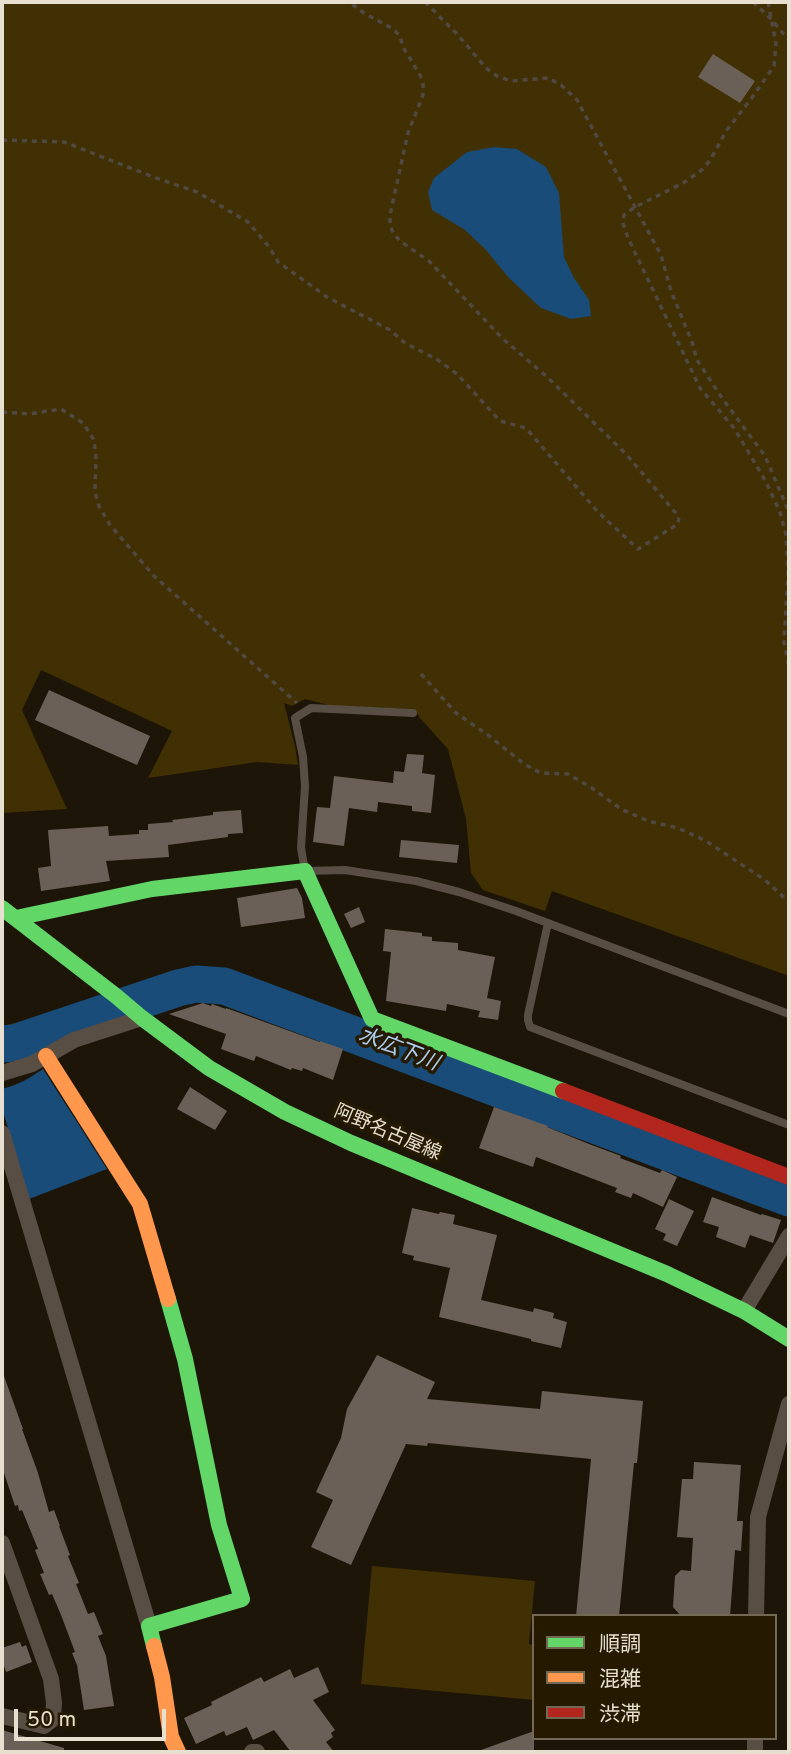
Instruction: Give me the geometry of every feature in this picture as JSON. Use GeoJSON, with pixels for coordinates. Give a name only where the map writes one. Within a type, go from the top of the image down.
{"type":"FeatureCollection","features":[{"type":"Feature","properties":{"kind":"street"},"geometry":{"type":"LineString","coordinates":[[16,918],[152,889],[305,871],[372,1019],[789,1177]]}},
{"type":"Feature","properties":{"kind":"street","name":"阿野名古屋線"},"geometry":{"type":"LineString","coordinates":[[2,908],[209,1068],[285,1112],[351,1143],[667,1274],[744,1311],[789,1339]]}},
{"type":"Feature","properties":{"kind":"street"},"geometry":{"type":"LineString","coordinates":[[2,1073],[32,1064],[74,1040],[140,1016]]}},
{"type":"Feature","properties":{"kind":"street"},"geometry":{"type":"LineString","coordinates":[[46,1056],[140,1204],[185,1359],[219,1525],[242,1599],[149,1626]]}},
{"type":"Feature","properties":{"kind":"street"},"geometry":{"type":"LineString","coordinates":[[2,1133],[149,1626],[162,1677],[171,1737],[178,1752]]}},
{"type":"Feature","properties":{"kind":"street"},"geometry":{"type":"LineString","coordinates":[[744,1311],[789,1236]]}},
{"type":"Feature","properties":{"kind":"street"},"geometry":{"type":"LineString","coordinates":[[757,1614],[758,1517],[789,1404]]}},
{"type":"Feature","properties":{"kind":"street"},"geometry":{"type":"LineString","coordinates":[[2,1543],[51,1679],[54,1703],[53,1719],[44,1726],[2,1716]]}},
{"type":"Feature","properties":{"kind":"street"},"geometry":{"type":"LineString","coordinates":[[252,1752],[257,1752]]}},
{"type":"Feature","properties":{"kind":"lane"},"geometry":{"type":"LineString","coordinates":[[413,713],[310,708],[295,718],[303,757],[301,848],[305,871],[345,870],[416,881],[459,892],[789,1014]]}},
{"type":"Feature","properties":{"kind":"lane"},"geometry":{"type":"LineString","coordinates":[[548,923],[528,1015],[530,1027],[789,1125]]}},
{"type":"Feature","properties":{"kind":"path"},"geometry":{"type":"LineString","coordinates":[[2,139],[64,142],[197,192],[248,222],[278,262],[327,297],[390,330],[405,343],[438,360],[457,374],[500,421],[526,428],[597,511],[638,549],[678,524],[679,517],[627,455],[546,376],[502,338],[429,261],[394,234],[390,226],[390,215],[408,133],[423,95],[423,83],[421,75],[402,47],[400,36],[349,2]]}},
{"type":"Feature","properties":{"kind":"path"},"geometry":{"type":"LineString","coordinates":[[425,2],[486,68],[510,81],[548,78],[561,85],[577,100],[661,255],[671,291],[697,360],[765,456],[789,512]]}},
{"type":"Feature","properties":{"kind":"path"},"geometry":{"type":"LineString","coordinates":[[753,2],[789,40]]}},
{"type":"Feature","properties":{"kind":"path"},"geometry":{"type":"LineString","coordinates":[[768,2],[776,44],[774,66],[726,131],[703,169],[685,182],[635,207],[624,215],[623,223],[700,388],[734,428],[765,480],[780,512],[786,535],[788,572],[784,642],[789,667]]}},
{"type":"Feature","properties":{"kind":"path"},"geometry":{"type":"LineString","coordinates":[[2,412],[29,414],[61,409],[83,423],[94,440],[95,492],[99,506],[110,525],[154,576],[306,711]]}},
{"type":"Feature","properties":{"kind":"path"},"geometry":{"type":"LineString","coordinates":[[421,674],[456,713],[524,764],[541,773],[568,774],[621,809],[648,821],[678,828],[706,841],[765,880],[789,902]]}},
{"type":"Feature","properties":{"kind":"shaded area"},"geometry":{"type":"Polygon","coordinates":[[[2,2],[789,2],[789,976],[552,891],[545,911],[483,890],[471,873],[466,819],[448,749],[415,709],[332,706],[305,699],[292,706],[284,703],[298,765],[257,762],[148,778],[172,731],[41,670],[22,710],[67,809],[2,813],[2,2]]]}},
{"type":"Feature","properties":{"kind":"shaded area"},"geometry":{"type":"Polygon","coordinates":[[[95,998],[107,1008],[38,1030],[2,1038],[2,1026],[37,1018],[95,998]]]}},
{"type":"Feature","properties":{"kind":"shaded area"},"geometry":{"type":"Polygon","coordinates":[[[372,1566],[535,1581],[529,1644],[532,1645],[532,1700],[361,1684],[372,1566]]]}},
{"type":"Feature","properties":{"kind":"water"},"geometry":{"type":"Polygon","coordinates":[[[494,147],[517,149],[546,167],[559,193],[564,257],[589,300],[591,316],[571,319],[541,308],[465,230],[432,210],[428,192],[434,178],[467,152],[494,147]]]}},
{"type":"Feature","properties":{"kind":"water"},"geometry":{"type":"Polygon","coordinates":[[[43,1069],[107,1169],[29,1199],[2,1108],[2,1089],[24,1081],[43,1069]]]}},
{"type":"Feature","properties":{"kind":"building"},"geometry":{"type":"Polygon","coordinates":[[[713,54],[755,81],[740,103],[698,77],[713,54]]]}},
{"type":"Feature","properties":{"kind":"building"},"geometry":{"type":"Polygon","coordinates":[[[49,690],[150,736],[137,765],[35,720],[49,690]]]}},
{"type":"Feature","properties":{"kind":"building"},"geometry":{"type":"Polygon","coordinates":[[[407,754],[424,755],[422,773],[435,775],[431,813],[412,811],[412,806],[378,802],[377,812],[349,808],[344,846],[313,842],[317,807],[330,808],[334,776],[393,783],[394,771],[404,772],[407,754]]]}},
{"type":"Feature","properties":{"kind":"building"},"geometry":{"type":"Polygon","coordinates":[[[241,810],[243,833],[168,845],[169,857],[106,861],[110,881],[41,891],[38,868],[51,866],[48,830],[108,826],[109,836],[139,834],[139,830],[148,830],[148,824],[213,815],[213,812],[241,810]]]}},
{"type":"Feature","properties":{"kind":"building"},"geometry":{"type":"Polygon","coordinates":[[[401,840],[459,845],[457,863],[399,857],[401,840]]]}},
{"type":"Feature","properties":{"kind":"building"},"geometry":{"type":"Polygon","coordinates":[[[297,888],[302,898],[305,918],[241,927],[237,898],[297,888]]]}},
{"type":"Feature","properties":{"kind":"building"},"geometry":{"type":"Polygon","coordinates":[[[359,907],[365,922],[351,928],[344,914],[359,907]]]}},
{"type":"Feature","properties":{"kind":"building"},"geometry":{"type":"Polygon","coordinates":[[[385,929],[422,933],[422,936],[432,937],[432,941],[458,943],[458,950],[495,957],[487,998],[501,1001],[498,1020],[478,1017],[480,1011],[447,1004],[446,1011],[386,1001],[391,952],[383,951],[385,929]]]}},
{"type":"Feature","properties":{"kind":"building"},"geometry":{"type":"Polygon","coordinates":[[[203,1003],[226,1008],[343,1049],[333,1080],[303,1068],[302,1071],[291,1070],[256,1056],[254,1061],[221,1049],[226,1034],[169,1014],[203,1003]]]}},
{"type":"Feature","properties":{"kind":"building"},"geometry":{"type":"Polygon","coordinates":[[[190,1087],[227,1111],[215,1130],[177,1109],[190,1087]]]}},
{"type":"Feature","properties":{"kind":"building"},"geometry":{"type":"Polygon","coordinates":[[[494,1107],[548,1126],[621,1156],[620,1158],[677,1177],[663,1207],[633,1193],[631,1198],[615,1192],[617,1188],[536,1157],[533,1167],[479,1148],[494,1107]]]}},
{"type":"Feature","properties":{"kind":"building"},"geometry":{"type":"Polygon","coordinates":[[[712,1197],[781,1220],[773,1243],[750,1235],[745,1248],[716,1237],[719,1227],[703,1222],[712,1197]]]}},
{"type":"Feature","properties":{"kind":"building"},"geometry":{"type":"Polygon","coordinates":[[[669,1199],[694,1211],[677,1246],[663,1240],[666,1234],[655,1229],[669,1199]]]}},
{"type":"Feature","properties":{"kind":"building"},"geometry":{"type":"Polygon","coordinates":[[[412,1208],[455,1215],[453,1224],[497,1235],[481,1300],[533,1312],[534,1308],[554,1313],[553,1318],[567,1322],[561,1348],[439,1317],[450,1268],[413,1260],[414,1256],[402,1253],[412,1208]]]}},
{"type":"Feature","properties":{"kind":"building"},"geometry":{"type":"Polygon","coordinates":[[[377,1355],[435,1382],[427,1399],[540,1409],[542,1391],[643,1401],[619,1614],[576,1614],[591,1459],[428,1443],[427,1446],[406,1444],[351,1565],[311,1547],[333,1500],[316,1492],[341,1438],[347,1409],[377,1355]]]}},
{"type":"Feature","properties":{"kind":"building"},"geometry":{"type":"Polygon","coordinates":[[[2,1376],[23,1429],[49,1512],[54,1510],[60,1526],[79,1583],[76,1584],[88,1614],[94,1612],[103,1634],[98,1636],[106,1656],[114,1706],[84,1710],[77,1665],[72,1653],[75,1652],[52,1594],[49,1595],[40,1574],[44,1573],[35,1550],[38,1549],[22,1510],[19,1511],[18,1505],[15,1506],[2,1467],[2,1376]]]}},
{"type":"Feature","properties":{"kind":"building"},"geometry":{"type":"Polygon","coordinates":[[[694,1462],[741,1465],[737,1521],[743,1521],[741,1551],[735,1550],[730,1614],[679,1614],[673,1607],[675,1576],[681,1570],[691,1571],[693,1538],[677,1537],[682,1479],[693,1479],[694,1462]]]}},
{"type":"Feature","properties":{"kind":"building"},"geometry":{"type":"Polygon","coordinates":[[[20,1642],[22,1647],[26,1645],[32,1662],[6,1672],[2,1648],[20,1642]]]}},
{"type":"Feature","properties":{"kind":"building"},"geometry":{"type":"Polygon","coordinates":[[[318,1667],[329,1692],[313,1700],[335,1730],[331,1733],[333,1737],[326,1742],[334,1752],[291,1752],[274,1730],[253,1740],[247,1727],[226,1736],[224,1731],[196,1744],[184,1718],[261,1677],[264,1682],[290,1669],[294,1678],[318,1667]]]}},
{"type":"Feature","properties":{"kind":"building"},"geometry":{"type":"Polygon","coordinates":[[[2,1730],[64,1748],[64,1752],[2,1752],[2,1730]]]}},
{"type":"Feature","properties":{"kind":"building"},"geometry":{"type":"Polygon","coordinates":[[[532,1732],[534,1752],[481,1750],[532,1732]]]}},
{"type":"Feature","properties":{"kind":"waterway","name":"水広下川"},"geometry":{"type":"LineString","coordinates":[[2,1044],[14,1043],[178,988],[196,984],[224,986],[789,1198]]}},
{"type":"Feature","properties":{"kind":"traffic: fast"},"geometry":{"type":"LineString","coordinates":[[16,918],[152,889],[305,871],[372,1019],[563,1091]]}},
{"type":"Feature","properties":{"kind":"traffic: fast"},"geometry":{"type":"LineString","coordinates":[[2,908],[209,1068],[285,1112],[351,1143],[667,1274],[744,1311],[789,1339]]}},
{"type":"Feature","properties":{"kind":"traffic: fast"},"geometry":{"type":"LineString","coordinates":[[154,1646],[149,1626],[242,1599],[219,1525],[185,1359],[168,1299]]}},
{"type":"Feature","properties":{"kind":"traffic: slow"},"geometry":{"type":"LineString","coordinates":[[46,1056],[140,1204],[168,1299]]}},
{"type":"Feature","properties":{"kind":"traffic: slow"},"geometry":{"type":"LineString","coordinates":[[154,1646],[162,1677],[171,1737],[178,1752]]}},
{"type":"Feature","properties":{"kind":"traffic: jam"},"geometry":{"type":"LineString","coordinates":[[563,1091],[789,1177]]}}]}
